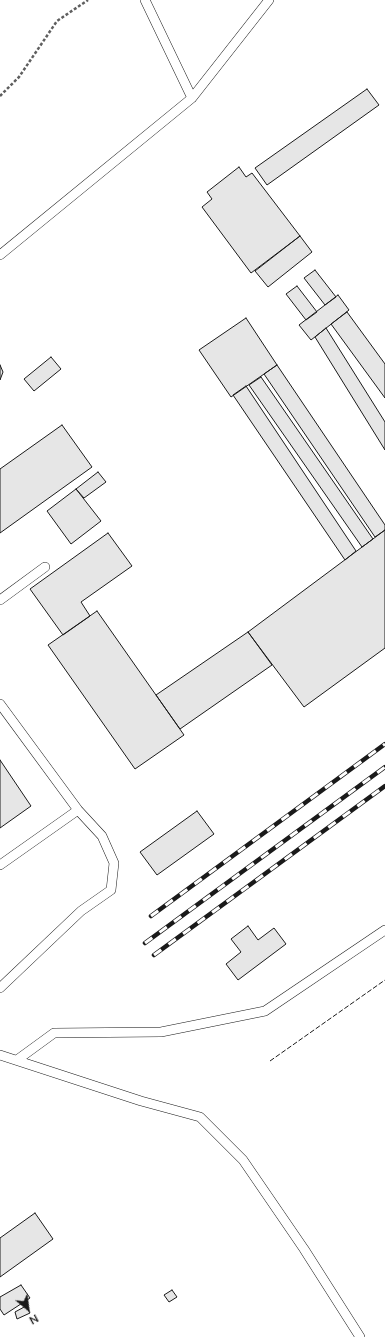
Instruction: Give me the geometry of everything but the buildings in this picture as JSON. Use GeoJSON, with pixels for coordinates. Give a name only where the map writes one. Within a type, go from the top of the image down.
{"type":"FeatureCollection","features":[{"type":"Feature","properties":{"kind":"lane"},"geometry":{"type":"LineString","coordinates":[[145,0],[192,98]]}},
{"type":"Feature","properties":{"kind":"lane"},"geometry":{"type":"LineString","coordinates":[[0,255],[192,98],[269,0]]}},
{"type":"Feature","properties":{"kind":"lane"},"geometry":{"type":"LineString","coordinates":[[0,600],[45,567]]}},
{"type":"Feature","properties":{"kind":"lane"},"geometry":{"type":"LineString","coordinates":[[0,704],[78,810],[102,836],[114,863],[111,890],[81,911],[0,988]]}},
{"type":"Feature","properties":{"kind":"lane"},"geometry":{"type":"LineString","coordinates":[[0,865],[78,810]]}},
{"type":"Feature","properties":{"kind":"lane"},"geometry":{"type":"LineString","coordinates":[[16,1060],[54,1034],[161,1032],[265,1012],[385,930]]}},
{"type":"Feature","properties":{"kind":"lane"},"geometry":{"type":"LineString","coordinates":[[0,1055],[141,1101],[200,1117],[243,1160],[304,1249],[360,1337]]}},
{"type":"Feature","properties":{"kind":"path"},"geometry":{"type":"LineString","coordinates":[[0,96],[19,77],[57,21],[88,0]]}},
{"type":"Feature","properties":{"kind":"railway"},"geometry":{"type":"LineString","coordinates":[[151,916],[385,744]]}},
{"type":"Feature","properties":{"kind":"railway"},"geometry":{"type":"LineString","coordinates":[[145,943],[385,767]]}},
{"type":"Feature","properties":{"kind":"railway"},"geometry":{"type":"LineString","coordinates":[[154,955],[385,786]]}},
{"type":"Feature","properties":{"kind":"fence"},"geometry":{"type":"LineString","coordinates":[[270,1061],[385,980]]}}]}
